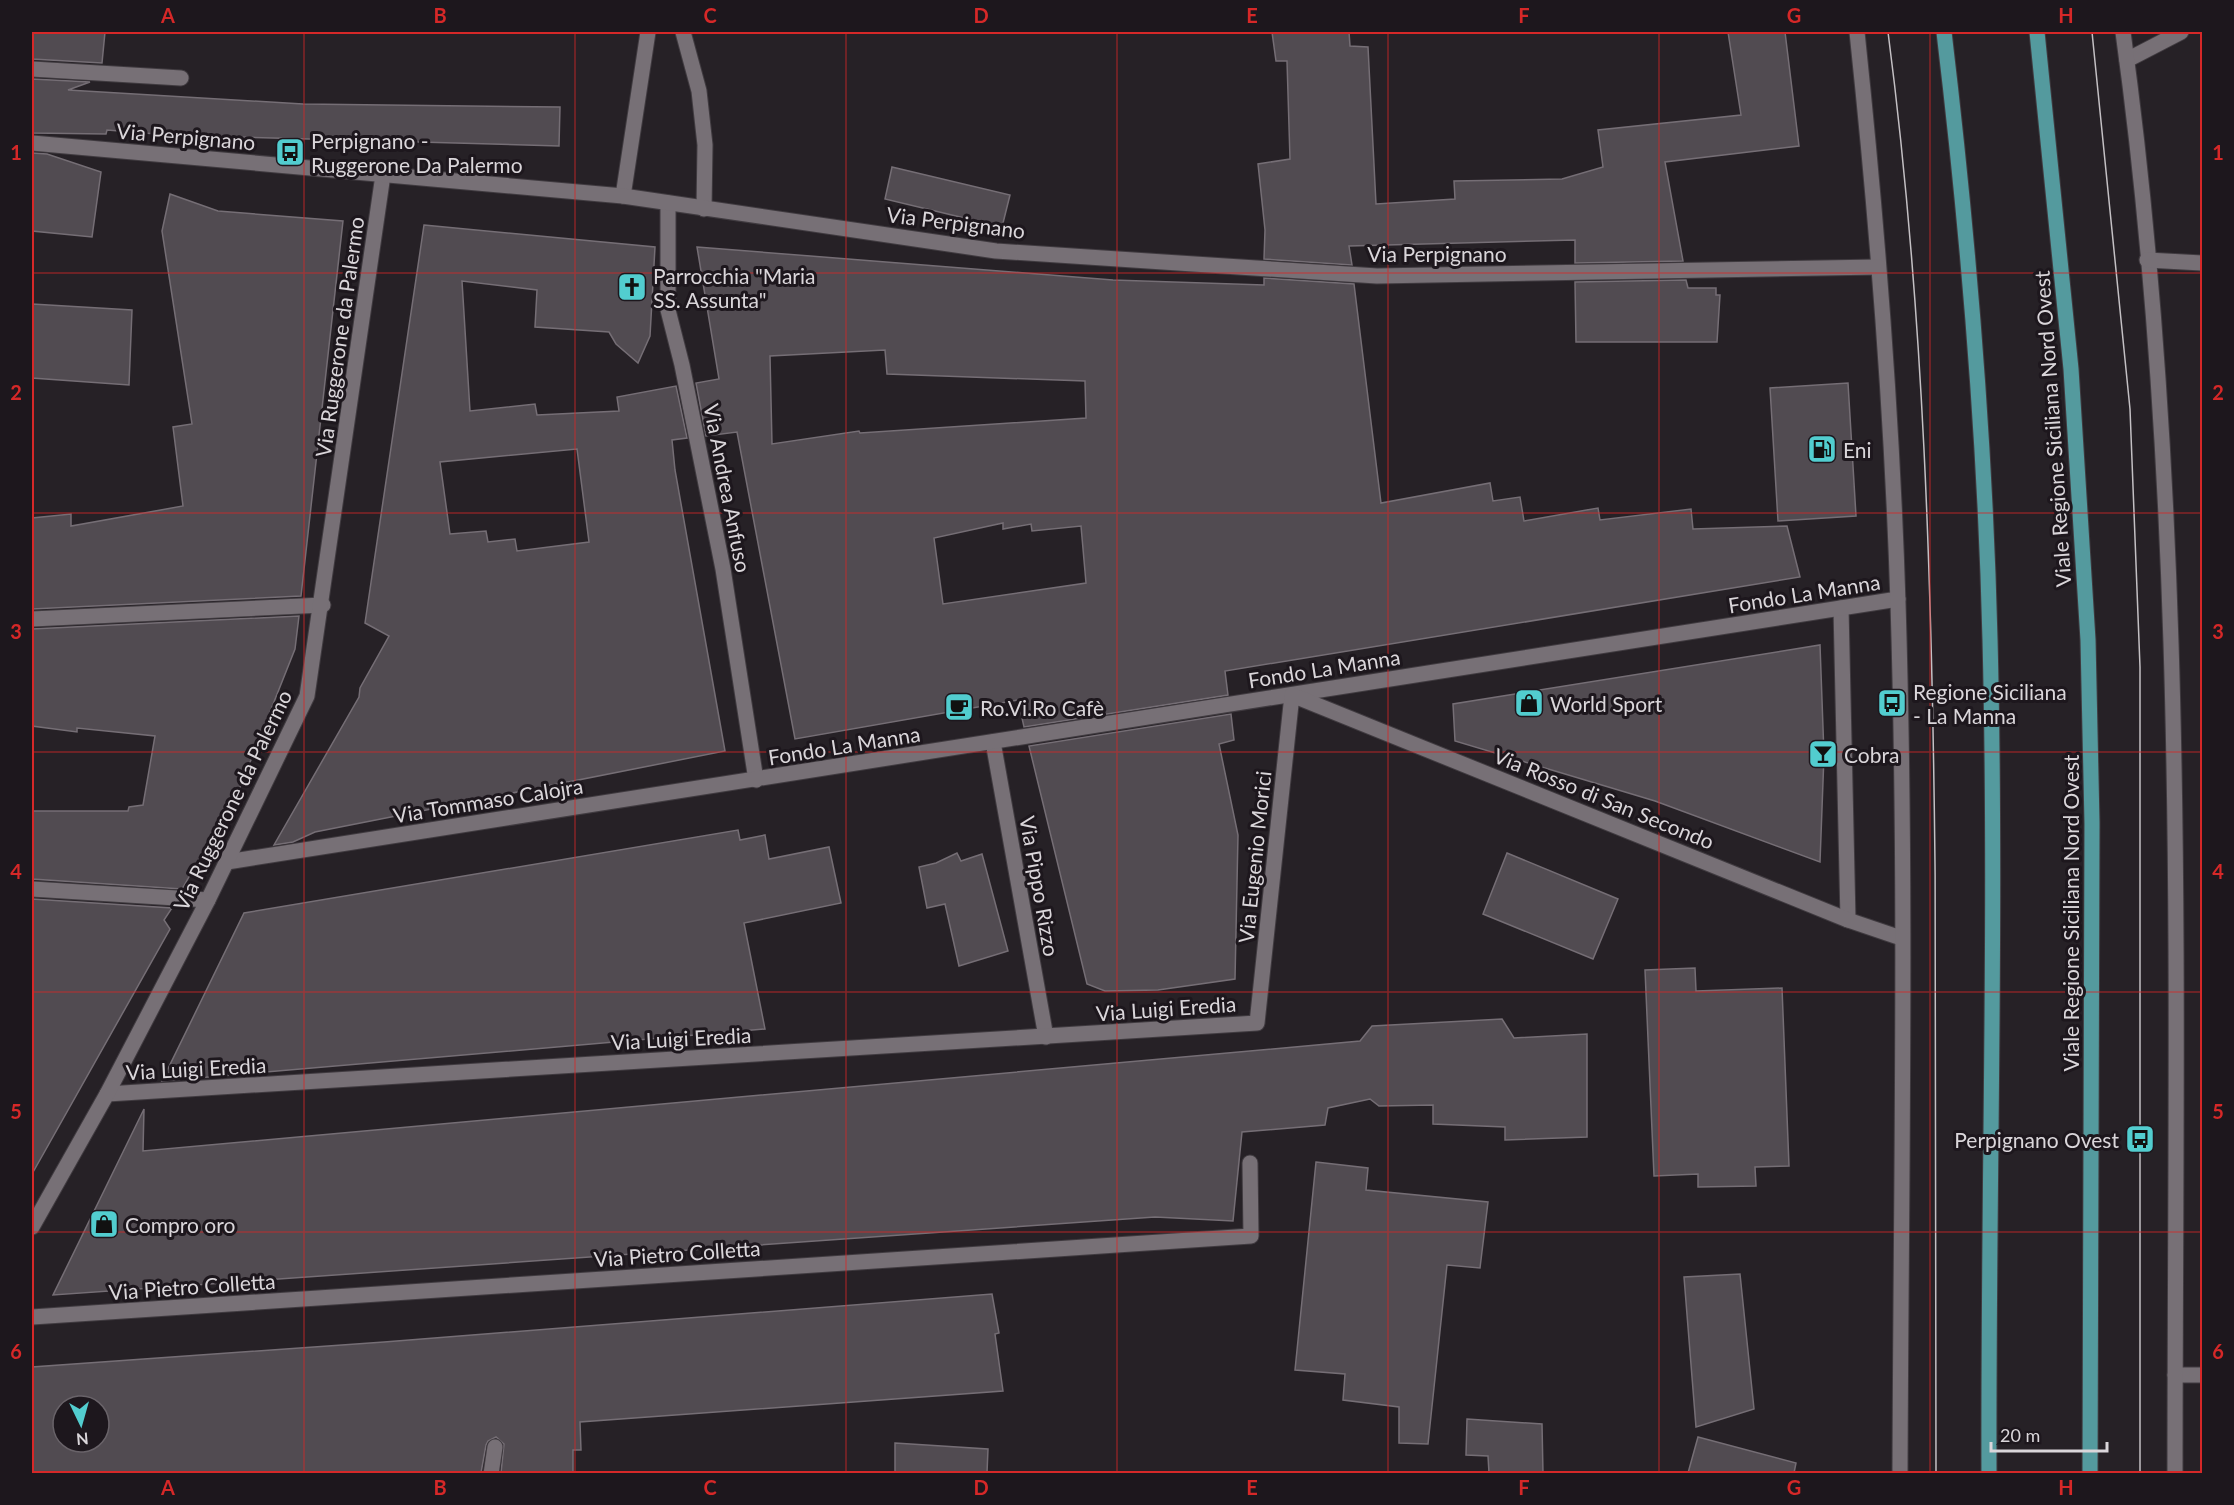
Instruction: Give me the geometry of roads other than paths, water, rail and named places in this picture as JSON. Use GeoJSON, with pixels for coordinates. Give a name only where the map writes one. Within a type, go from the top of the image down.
{"type":"FeatureCollection","features":[{"type":"Feature","properties":{"kind":"main road"},"geometry":{"type":"LineString","coordinates":[[1944,32],[1959,156],[1976,375],[1990,639],[1992,847],[1989,1473]]}},
{"type":"Feature","properties":{"kind":"main road","name":"Viale Regione Siciliana Nord Ovest"},"geometry":{"type":"LineString","coordinates":[[2037,32],[2071,369],[2088,640],[2092,823],[2090,1473]]}},
{"type":"Feature","properties":{"kind":"street"},"geometry":{"type":"LineString","coordinates":[[623,196],[648,32]]}},
{"type":"Feature","properties":{"kind":"street"},"geometry":{"type":"LineString","coordinates":[[683,32],[699,91],[705,145],[704,208]]}},
{"type":"Feature","properties":{"kind":"street"},"geometry":{"type":"LineString","coordinates":[[1857,32],[1878,267],[1898,599],[1901,938],[1900,1473]]}},
{"type":"Feature","properties":{"kind":"street"},"geometry":{"type":"LineString","coordinates":[[2123,32],[2147,260],[2163,460],[2176,763],[2175,1473]]}},
{"type":"Feature","properties":{"kind":"street"},"geometry":{"type":"LineString","coordinates":[[2127,60],[2181,32]]}},
{"type":"Feature","properties":{"kind":"street"},"geometry":{"type":"LineString","coordinates":[[32,69],[181,78]]}},
{"type":"Feature","properties":{"kind":"street","name":"Via Perpignano"},"geometry":{"type":"LineString","coordinates":[[32,143],[623,196],[996,251],[1377,276],[1878,267]]}},
{"type":"Feature","properties":{"kind":"street","name":"Via Ruggerone da Palermo"},"geometry":{"type":"LineString","coordinates":[[32,1227],[107,1094],[208,900],[307,696],[383,175]]}},
{"type":"Feature","properties":{"kind":"street","name":"Via Andrea Anfuso"},"geometry":{"type":"LineString","coordinates":[[668,204],[668,310],[682,365],[723,568],[756,780]]}},
{"type":"Feature","properties":{"kind":"street"},"geometry":{"type":"LineString","coordinates":[[2147,260],[2202,263]]}},
{"type":"Feature","properties":{"kind":"street","name":"Fondo La Manna"},"geometry":{"type":"LineString","coordinates":[[756,780],[1898,599]]}},
{"type":"Feature","properties":{"kind":"street"},"geometry":{"type":"LineString","coordinates":[[32,619],[322,605]]}},
{"type":"Feature","properties":{"kind":"street"},"geometry":{"type":"LineString","coordinates":[[1841,608],[1848,920]]}},
{"type":"Feature","properties":{"kind":"street","name":"Via Rosso di San Secondo"},"geometry":{"type":"LineString","coordinates":[[1292,695],[1848,920],[1901,938]]}},
{"type":"Feature","properties":{"kind":"street","name":"Via Eugenio Morici"},"geometry":{"type":"LineString","coordinates":[[1257,1023],[1292,695]]}},
{"type":"Feature","properties":{"kind":"street","name":"Via Pippo Rizzo"},"geometry":{"type":"LineString","coordinates":[[993,742],[1046,1037]]}},
{"type":"Feature","properties":{"kind":"street","name":"Via Tommaso Calojra"},"geometry":{"type":"LineString","coordinates":[[227,861],[756,780]]}},
{"type":"Feature","properties":{"kind":"street"},"geometry":{"type":"LineString","coordinates":[[32,888],[208,900]]}},
{"type":"Feature","properties":{"kind":"street","name":"Via Luigi Eredia"},"geometry":{"type":"LineString","coordinates":[[107,1094],[1257,1023]]}},
{"type":"Feature","properties":{"kind":"street","name":"Via Pietro Colletta"},"geometry":{"type":"LineString","coordinates":[[32,1317],[1251,1236],[1250,1163]]}},
{"type":"Feature","properties":{"kind":"street"},"geometry":{"type":"LineString","coordinates":[[2175,1375],[2202,1375]]}},
{"type":"Feature","properties":{"kind":"street"},"geometry":{"type":"LineString","coordinates":[[491,1473],[495,1447]]}},
{"type":"Feature","properties":{"kind":"tram line"},"geometry":{"type":"LineString","coordinates":[[1888,32],[1910,239],[1918,343],[1928,551],[1936,940],[1936,1474]]}},
{"type":"Feature","properties":{"kind":"tram line"},"geometry":{"type":"LineString","coordinates":[[2092,32],[2130,409],[2140,667],[2140,1474]]}},
{"type":"Feature","properties":{"kind":"place","name":"Perpignano - Ruggerone Da Palermo"},"geometry":{"type":"Point","coordinates":[290,152]}},
{"type":"Feature","properties":{"kind":"place","name":"Parrocchia \"Maria SS. Assunta\""},"geometry":{"type":"Point","coordinates":[632,287]}},
{"type":"Feature","properties":{"kind":"place","name":"Eni"},"geometry":{"type":"Point","coordinates":[1822,449]}},
{"type":"Feature","properties":{"kind":"place","name":"World Sport"},"geometry":{"type":"Point","coordinates":[1529,703]}},
{"type":"Feature","properties":{"kind":"place","name":"Regione Siciliana - La Manna"},"geometry":{"type":"Point","coordinates":[1892,703]}},
{"type":"Feature","properties":{"kind":"place","name":"Ro.Vi.Ro Cafè"},"geometry":{"type":"Point","coordinates":[959,707]}},
{"type":"Feature","properties":{"kind":"place","name":"Cobra"},"geometry":{"type":"Point","coordinates":[1823,754]}},
{"type":"Feature","properties":{"kind":"place","name":"Perpignano Ovest"},"geometry":{"type":"Point","coordinates":[2140,1139]}},
{"type":"Feature","properties":{"kind":"place","name":"Compro oro"},"geometry":{"type":"Point","coordinates":[104,1224]}}]}
